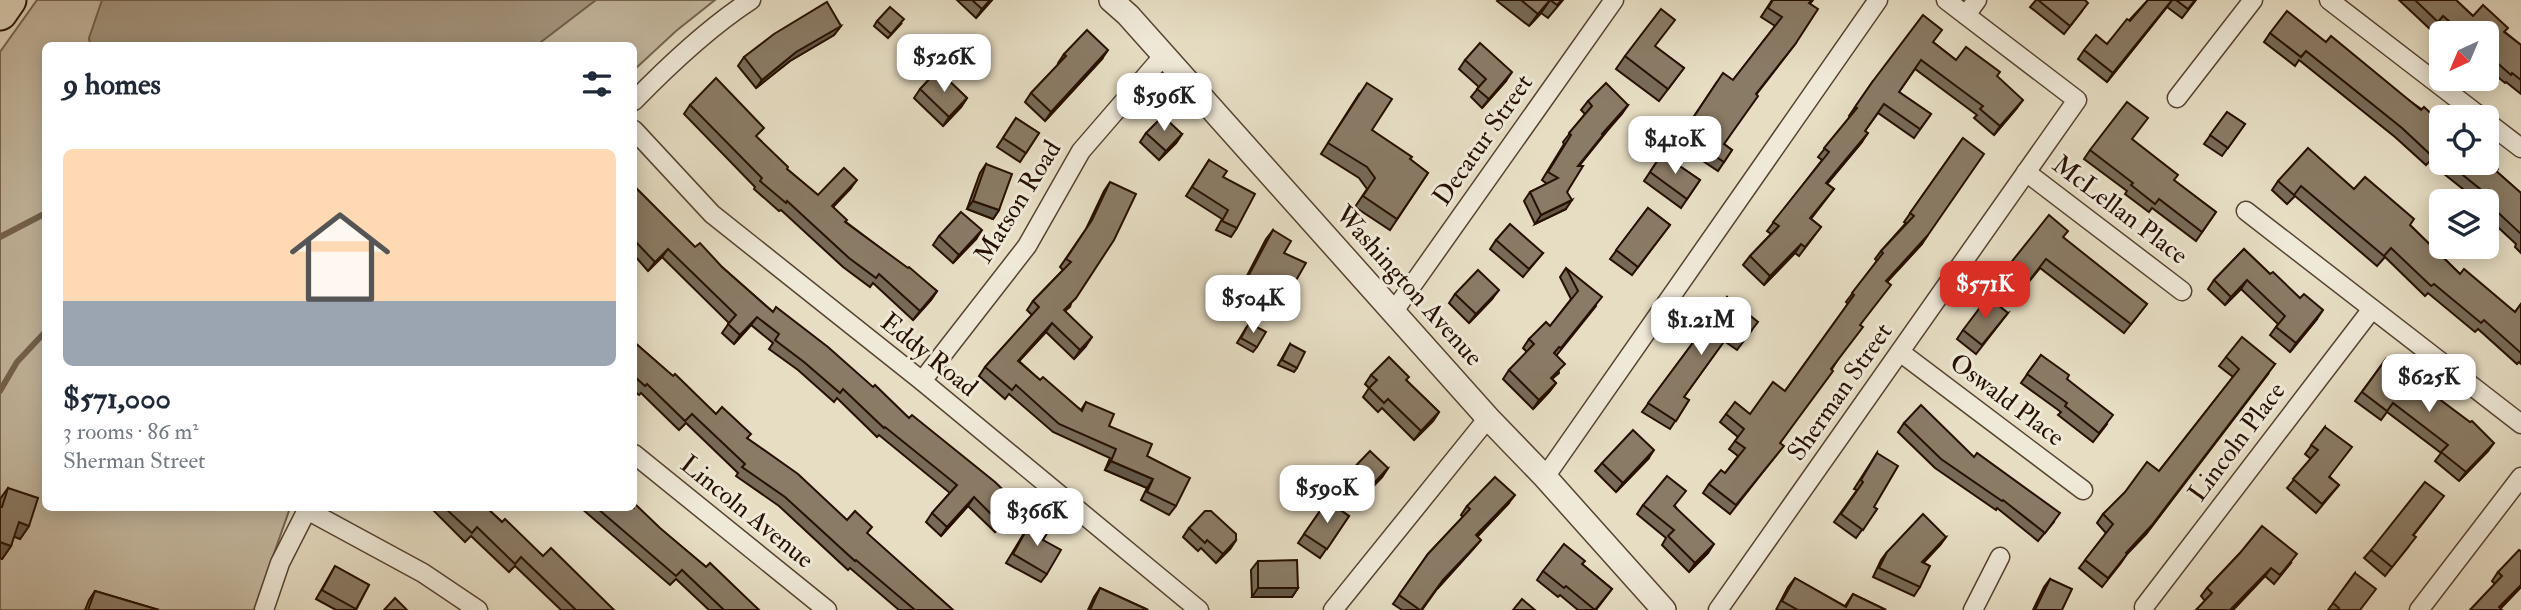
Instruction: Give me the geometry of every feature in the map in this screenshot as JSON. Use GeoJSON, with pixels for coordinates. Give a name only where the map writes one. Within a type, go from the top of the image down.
{"type":"FeatureCollection","features":[{"type":"Feature","properties":{"kind":"highway"},"geometry":{"type":"LineString","coordinates":[[0,13],[9,0]]}},
{"type":"Feature","properties":{"kind":"street"},"geometry":{"type":"LineString","coordinates":[[637,98],[669,65],[731,13],[751,0]]}},
{"type":"Feature","properties":{"kind":"street","name":"Washington Avenue"},"geometry":{"type":"LineString","coordinates":[[1111,0],[1128,15],[1545,477],[1659,608]]}},
{"type":"Feature","properties":{"kind":"street","name":"Decatur Street"},"geometry":{"type":"LineString","coordinates":[[1394,311],[1614,0]]}},
{"type":"Feature","properties":{"kind":"street"},"geometry":{"type":"LineString","coordinates":[[1545,477],[1878,0]]}},
{"type":"Feature","properties":{"kind":"street"},"geometry":{"type":"LineString","coordinates":[[1946,0],[1966,15],[1977,0]]}},
{"type":"Feature","properties":{"kind":"street"},"geometry":{"type":"LineString","coordinates":[[2177,98],[2253,0]]}},
{"type":"Feature","properties":{"kind":"street"},"geometry":{"type":"LineString","coordinates":[[2329,0],[2465,105]]}},
{"type":"Feature","properties":{"kind":"street","name":"Sherman Street"},"geometry":{"type":"LineString","coordinates":[[1718,610],[2077,100],[1966,15]]}},
{"type":"Feature","properties":{"kind":"street","name":"Matson Road"},"geometry":{"type":"LineString","coordinates":[[922,381],[1027,246],[1081,151],[1164,55]]}},
{"type":"Feature","properties":{"kind":"street"},"geometry":{"type":"LineString","coordinates":[[2499,131],[2521,148]]}},
{"type":"Feature","properties":{"kind":"street","name":"Eddy Road"},"geometry":{"type":"LineString","coordinates":[[637,134],[712,214],[922,381],[1199,610]]}},
{"type":"Feature","properties":{"kind":"street","name":"McLellan Place"},"geometry":{"type":"LineString","coordinates":[[2026,172],[2182,290]]}},
{"type":"Feature","properties":{"kind":"street"},"geometry":{"type":"LineString","coordinates":[[2246,211],[2521,424]]}},
{"type":"Feature","properties":{"kind":"street","name":"Lincoln Place"},"geometry":{"type":"LineString","coordinates":[[2144,607],[2372,309]]}},
{"type":"Feature","properties":{"kind":"street","name":"Oswald Place"},"geometry":{"type":"LineString","coordinates":[[1900,352],[2083,490]]}},
{"type":"Feature","properties":{"kind":"street"},"geometry":{"type":"LineString","coordinates":[[1333,610],[1489,418]]}},
{"type":"Feature","properties":{"kind":"street","name":"Lincoln Avenue"},"geometry":{"type":"LineString","coordinates":[[637,456],[827,610]]}},
{"type":"Feature","properties":{"kind":"street"},"geometry":{"type":"LineString","coordinates":[[2419,610],[2521,477]]}},
{"type":"Feature","properties":{"kind":"street"},"geometry":{"type":"LineString","coordinates":[[264,610],[281,563],[307,511]]}},
{"type":"Feature","properties":{"kind":"street"},"geometry":{"type":"LineString","coordinates":[[313,511],[423,573],[478,610]]}},
{"type":"Feature","properties":{"kind":"street"},"geometry":{"type":"LineString","coordinates":[[1973,610],[2000,557]]}},
{"type":"Feature","properties":{"kind":"shaded area"},"geometry":{"type":"Polygon","coordinates":[[[37,0],[715,0],[637,67],[637,42],[42,42],[42,511],[289,511],[254,610],[0,610],[0,52],[37,0]]]}},
{"type":"Feature","properties":{"kind":"shaded area"},"geometry":{"type":"Polygon","coordinates":[[[102,0],[596,0],[541,42],[90,42],[102,0]]]}},
{"type":"Feature","properties":{"kind":"building"},"geometry":{"type":"Polygon","coordinates":[[[972,0],[990,0],[982,9],[972,0]]]}},
{"type":"Feature","properties":{"kind":"building"},"geometry":{"type":"Polygon","coordinates":[[[1521,0],[1550,0],[1538,14],[1521,0]]]}},
{"type":"Feature","properties":{"kind":"building"},"geometry":{"type":"Polygon","coordinates":[[[1773,0],[1812,0],[1809,3],[1818,9],[1796,43],[1756,94],[1758,96],[1724,144],[1732,150],[1724,162],[1694,142],[1706,125],[1693,118],[1723,73],[1733,80],[1782,17],[1768,8],[1773,0]]]}},
{"type":"Feature","properties":{"kind":"building"},"geometry":{"type":"Polygon","coordinates":[[[2038,0],[2085,0],[2088,3],[2070,26],[2038,0]]]}},
{"type":"Feature","properties":{"kind":"building"},"geometry":{"type":"Polygon","coordinates":[[[2148,0],[2172,0],[2113,73],[2084,50],[2096,35],[2107,44],[2127,19],[2130,21],[2148,0]]]}},
{"type":"Feature","properties":{"kind":"building"},"geometry":{"type":"Polygon","coordinates":[[[2176,0],[2195,0],[2188,9],[2176,0]]]}},
{"type":"Feature","properties":{"kind":"building"},"geometry":{"type":"Polygon","coordinates":[[[2415,0],[2456,0],[2473,16],[2483,5],[2508,28],[2504,32],[2521,45],[2521,80],[2499,64],[2499,21],[2449,21],[2443,16],[2437,21],[2415,0]]]}},
{"type":"Feature","properties":{"kind":"building"},"geometry":{"type":"Polygon","coordinates":[[[827,2],[841,26],[796,52],[762,80],[744,57],[774,34],[827,2]]]}},
{"type":"Feature","properties":{"kind":"building"},"geometry":{"type":"Polygon","coordinates":[[[890,7],[904,19],[891,34],[877,21],[890,7]]]}},
{"type":"Feature","properties":{"kind":"building"},"geometry":{"type":"Polygon","coordinates":[[[1661,9],[1675,20],[1655,46],[1684,68],[1668,89],[1625,56],[1661,9]]]}},
{"type":"Feature","properties":{"kind":"building"},"geometry":{"type":"Polygon","coordinates":[[[2287,11],[2326,42],[2331,36],[2421,110],[2424,107],[2429,112],[2429,153],[2402,128],[2306,51],[2301,57],[2270,33],[2287,11]]]}},
{"type":"Feature","properties":{"kind":"building"},"geometry":{"type":"Polygon","coordinates":[[[1923,15],[1942,30],[1933,42],[1956,60],[1966,47],[2000,72],[1997,76],[2023,100],[2000,126],[1980,109],[1983,106],[1921,60],[1899,92],[1931,114],[1920,129],[1884,104],[1865,131],[1868,133],[1826,183],[1834,189],[1810,218],[1821,227],[1805,247],[1801,244],[1770,276],[1750,256],[1779,226],[1773,222],[1829,152],[1824,148],[1857,108],[1855,107],[1873,81],[1923,15]]]}},
{"type":"Feature","properties":{"kind":"building"},"geometry":{"type":"Polygon","coordinates":[[[1087,30],[1108,50],[1051,112],[1031,93],[1087,30]]]}},
{"type":"Feature","properties":{"kind":"building"},"geometry":{"type":"Polygon","coordinates":[[[1480,43],[1512,72],[1489,99],[1477,89],[1486,79],[1465,60],[1480,43]]]}},
{"type":"Feature","properties":{"kind":"building"},"geometry":{"type":"Polygon","coordinates":[[[956,45],[967,56],[952,73],[940,62],[956,45]]]}},
{"type":"Feature","properties":{"kind":"building"},"geometry":{"type":"Polygon","coordinates":[[[938,70],[967,98],[949,117],[920,89],[938,70]]]}},
{"type":"Feature","properties":{"kind":"building"},"geometry":{"type":"Polygon","coordinates":[[[716,78],[764,128],[756,136],[787,169],[818,195],[844,168],[857,180],[832,206],[847,220],[845,222],[909,267],[937,291],[920,311],[879,274],[876,278],[849,258],[787,201],[786,203],[760,181],[762,178],[690,105],[716,78]]]}},
{"type":"Feature","properties":{"kind":"building"},"geometry":{"type":"Polygon","coordinates":[[[1367,83],[1392,99],[1372,130],[1412,157],[1410,159],[1428,173],[1397,219],[1363,196],[1375,178],[1367,167],[1328,143],[1367,83]]]}},
{"type":"Feature","properties":{"kind":"building"},"geometry":{"type":"Polygon","coordinates":[[[1606,83],[1628,105],[1578,166],[1583,166],[1567,192],[1572,200],[1541,215],[1530,192],[1558,178],[1548,172],[1571,135],[1569,133],[1592,106],[1588,101],[1606,83]]]}},
{"type":"Feature","properties":{"kind":"building"},"geometry":{"type":"Polygon","coordinates":[[[2127,102],[2148,118],[2132,139],[2178,175],[2174,180],[2216,212],[2202,232],[2159,199],[2155,204],[2090,150],[2127,102]]]}},
{"type":"Feature","properties":{"kind":"building"},"geometry":{"type":"Polygon","coordinates":[[[2227,112],[2245,124],[2228,148],[2210,135],[2227,112]]]}},
{"type":"Feature","properties":{"kind":"building"},"geometry":{"type":"Polygon","coordinates":[[[1163,116],[1182,134],[1166,151],[1146,133],[1163,116]]]}},
{"type":"Feature","properties":{"kind":"building"},"geometry":{"type":"Polygon","coordinates":[[[1016,118],[1039,133],[1026,153],[1003,138],[1016,118]]]}},
{"type":"Feature","properties":{"kind":"building"},"geometry":{"type":"Polygon","coordinates":[[[1963,138],[1984,154],[1928,235],[1886,281],[1891,285],[1860,325],[1863,327],[1780,443],[1784,446],[1736,505],[1709,484],[1721,470],[1725,473],[1745,448],[1735,441],[1744,429],[1726,414],[1735,402],[1750,414],[1773,382],[1785,391],[1854,295],[1852,293],[1883,253],[1881,251],[1914,216],[1910,213],[1963,138]]]}},
{"type":"Feature","properties":{"kind":"building"},"geometry":{"type":"Polygon","coordinates":[[[2308,148],[2354,189],[2365,177],[2414,219],[2410,225],[2429,244],[2429,259],[2445,259],[2460,274],[2464,269],[2515,312],[2521,304],[2521,353],[2484,320],[2481,323],[2434,284],[2431,286],[2391,248],[2384,256],[2301,186],[2294,195],[2278,181],[2308,148]]]}},
{"type":"Feature","properties":{"kind":"building"},"geometry":{"type":"Polygon","coordinates":[[[1662,154],[1700,180],[1687,199],[1650,172],[1662,154]]]}},
{"type":"Feature","properties":{"kind":"building"},"geometry":{"type":"Polygon","coordinates":[[[1209,160],[1227,171],[1223,177],[1255,194],[1237,228],[1222,221],[1228,210],[1192,187],[1209,160]]]}},
{"type":"Feature","properties":{"kind":"building"},"geometry":{"type":"Polygon","coordinates":[[[986,164],[1012,174],[999,210],[973,201],[986,164]]]}},
{"type":"Feature","properties":{"kind":"building"},"geometry":{"type":"Polygon","coordinates":[[[2499,174],[2521,193],[2521,234],[2499,213],[2499,189],[2480,189],[2463,175],[2499,174]]]}},
{"type":"Feature","properties":{"kind":"building"},"geometry":{"type":"Polygon","coordinates":[[[1110,182],[1136,194],[1114,240],[1076,298],[1064,310],[1092,337],[1080,350],[1052,323],[1018,361],[1040,380],[1043,377],[1082,411],[1086,402],[1114,414],[1109,426],[1152,444],[1147,456],[1190,478],[1176,506],[1147,492],[1153,479],[1111,461],[1116,449],[1059,424],[1016,385],[1012,390],[985,367],[1039,307],[1033,301],[1071,262],[1066,259],[1092,220],[1110,182]]]}},
{"type":"Feature","properties":{"kind":"building"},"geometry":{"type":"Polygon","coordinates":[[[637,189],[695,247],[700,243],[722,267],[773,312],[776,307],[828,347],[873,387],[875,385],[909,418],[912,415],[995,482],[1019,505],[1001,524],[974,497],[947,527],[932,513],[957,485],[884,428],[843,389],[840,393],[775,340],[779,334],[757,317],[740,335],[728,324],[736,315],[668,249],[655,262],[637,243],[637,189]]]}},
{"type":"Feature","properties":{"kind":"building"},"geometry":{"type":"Polygon","coordinates":[[[1648,208],[1670,225],[1638,267],[1616,250],[1648,208]]]}},
{"type":"Feature","properties":{"kind":"building"},"geometry":{"type":"Polygon","coordinates":[[[961,212],[982,230],[959,255],[939,236],[961,212]]]}},
{"type":"Feature","properties":{"kind":"building"},"geometry":{"type":"Polygon","coordinates":[[[2049,215],[2068,231],[2063,237],[2147,304],[2131,324],[2046,259],[2029,281],[2009,265],[2049,215]]]}},
{"type":"Feature","properties":{"kind":"building"},"geometry":{"type":"Polygon","coordinates":[[[1510,224],[1543,253],[1529,269],[1496,240],[1510,224]]]}},
{"type":"Feature","properties":{"kind":"building"},"geometry":{"type":"Polygon","coordinates":[[[1273,230],[1291,241],[1284,253],[1306,263],[1283,303],[1243,286],[1273,230]]]}},
{"type":"Feature","properties":{"kind":"building"},"geometry":{"type":"Polygon","coordinates":[[[2244,249],[2300,298],[2304,294],[2323,310],[2296,343],[2276,327],[2285,316],[2247,280],[2231,297],[2214,280],[2244,249]]]}},
{"type":"Feature","properties":{"kind":"building"},"geometry":{"type":"Polygon","coordinates":[[[1566,268],[1602,297],[1554,353],[1565,364],[1551,378],[1556,383],[1539,400],[1509,370],[1534,344],[1529,339],[1546,322],[1550,326],[1578,291],[1566,268]]]}},
{"type":"Feature","properties":{"kind":"building"},"geometry":{"type":"Polygon","coordinates":[[[1478,270],[1499,290],[1476,314],[1455,294],[1478,270]]]}},
{"type":"Feature","properties":{"kind":"building"},"geometry":{"type":"Polygon","coordinates":[[[1727,297],[1758,322],[1743,341],[1731,332],[1684,397],[1689,400],[1676,421],[1648,403],[1727,297]]]}},
{"type":"Feature","properties":{"kind":"building"},"geometry":{"type":"Polygon","coordinates":[[[1988,297],[2008,313],[1982,345],[1963,330],[1988,297]]]}},
{"type":"Feature","properties":{"kind":"building"},"geometry":{"type":"Polygon","coordinates":[[[1249,323],[1266,332],[1257,347],[1241,338],[1249,323]]]}},
{"type":"Feature","properties":{"kind":"building"},"geometry":{"type":"Polygon","coordinates":[[[2242,337],[2275,364],[2108,578],[2085,560],[2113,524],[2103,514],[2125,492],[2147,462],[2159,471],[2239,369],[2226,357],[2242,337]]]}},
{"type":"Feature","properties":{"kind":"building"},"geometry":{"type":"Polygon","coordinates":[[[1290,344],[1305,352],[1297,368],[1282,360],[1290,344]]]}},
{"type":"Feature","properties":{"kind":"building"},"geometry":{"type":"Polygon","coordinates":[[[637,345],[673,376],[675,374],[716,414],[722,407],[751,434],[747,438],[798,474],[847,520],[855,511],[872,527],[867,533],[953,610],[915,610],[855,561],[785,497],[742,467],[745,464],[692,414],[685,421],[647,384],[645,386],[637,379],[637,345]]]}},
{"type":"Feature","properties":{"kind":"building"},"geometry":{"type":"Polygon","coordinates":[[[2041,355],[2069,375],[2067,379],[2113,415],[2099,433],[2065,406],[2067,403],[2027,374],[2041,355]]]}},
{"type":"Feature","properties":{"kind":"building"},"geometry":{"type":"Polygon","coordinates":[[[1389,357],[1409,377],[1406,380],[1439,412],[1421,431],[1388,399],[1384,403],[1369,388],[1377,380],[1371,375],[1389,357]]]}},
{"type":"Feature","properties":{"kind":"building"},"geometry":{"type":"Polygon","coordinates":[[[2386,359],[2472,421],[2494,443],[2466,472],[2441,452],[2448,445],[2393,403],[2387,411],[2362,392],[2386,359]]]}},
{"type":"Feature","properties":{"kind":"building"},"geometry":{"type":"Polygon","coordinates":[[[1921,405],[1974,457],[1977,453],[2060,513],[2045,533],[2003,500],[1941,459],[1904,423],[1921,405]]]}},
{"type":"Feature","properties":{"kind":"building"},"geometry":{"type":"Polygon","coordinates":[[[2325,427],[2352,447],[2329,477],[2339,485],[2322,504],[2293,479],[2318,450],[2311,445],[2325,427]]]}},
{"type":"Feature","properties":{"kind":"building"},"geometry":{"type":"Polygon","coordinates":[[[1633,430],[1654,450],[1623,483],[1602,463],[1633,430]]]}},
{"type":"Feature","properties":{"kind":"building"},"geometry":{"type":"Polygon","coordinates":[[[1370,451],[1388,468],[1361,497],[1343,479],[1370,451]]]}},
{"type":"Feature","properties":{"kind":"building"},"geometry":{"type":"Polygon","coordinates":[[[1877,453],[1898,466],[1874,507],[1877,509],[1863,530],[1841,514],[1863,482],[1861,480],[1877,453]]]}},
{"type":"Feature","properties":{"kind":"building"},"geometry":{"type":"Polygon","coordinates":[[[1667,476],[1686,491],[1674,506],[1714,544],[1695,563],[1668,536],[1674,530],[1643,505],[1667,476]]]}},
{"type":"Feature","properties":{"kind":"building"},"geometry":{"type":"Polygon","coordinates":[[[1495,477],[1515,495],[1476,535],[1481,540],[1443,580],[1420,610],[1399,595],[1428,554],[1470,509],[1467,506],[1495,477]]]}},
{"type":"Feature","properties":{"kind":"building"},"geometry":{"type":"Polygon","coordinates":[[[2425,482],[2444,496],[2392,567],[2371,550],[2425,482]]]}},
{"type":"Feature","properties":{"kind":"building"},"geometry":{"type":"Polygon","coordinates":[[[8,488],[38,498],[29,526],[19,522],[11,546],[0,542],[0,507],[8,488]]]}},
{"type":"Feature","properties":{"kind":"building"},"geometry":{"type":"Polygon","coordinates":[[[1327,501],[1349,516],[1327,549],[1304,534],[1327,501]]]}},
{"type":"Feature","properties":{"kind":"building"},"geometry":{"type":"Polygon","coordinates":[[[637,506],[706,567],[710,563],[759,610],[724,610],[682,570],[676,576],[600,511],[637,511],[637,506]]]}},
{"type":"Feature","properties":{"kind":"building"},"geometry":{"type":"Polygon","coordinates":[[[448,511],[490,511],[502,522],[505,519],[543,556],[551,548],[614,610],[576,610],[521,557],[515,564],[477,527],[472,533],[448,511]]]}},
{"type":"Feature","properties":{"kind":"building"},"geometry":{"type":"Polygon","coordinates":[[[1205,511],[1211,511],[1236,534],[1236,540],[1223,554],[1207,540],[1205,543],[1189,528],[1205,511]]]}},
{"type":"Feature","properties":{"kind":"building"},"geometry":{"type":"Polygon","coordinates":[[[1923,514],[1946,537],[1922,562],[1930,566],[1920,587],[1879,568],[1887,552],[1923,514]]]}},
{"type":"Feature","properties":{"kind":"building"},"geometry":{"type":"Polygon","coordinates":[[[1032,520],[1049,530],[1043,540],[1061,550],[1047,574],[1013,554],[1032,520]]]}},
{"type":"Feature","properties":{"kind":"building"},"geometry":{"type":"Polygon","coordinates":[[[2262,526],[2297,554],[2280,575],[2271,568],[2230,610],[2196,610],[2212,593],[2207,588],[2262,526]]]}},
{"type":"Feature","properties":{"kind":"building"},"geometry":{"type":"Polygon","coordinates":[[[1564,544],[1585,561],[1582,564],[1612,589],[1595,610],[1543,571],[1564,544]]]}},
{"type":"Feature","properties":{"kind":"building"},"geometry":{"type":"Polygon","coordinates":[[[2519,550],[2521,585],[2499,607],[2502,610],[2470,610],[2502,576],[2498,572],[2519,550]]]}},
{"type":"Feature","properties":{"kind":"building"},"geometry":{"type":"Polygon","coordinates":[[[1297,560],[1298,588],[1258,588],[1258,561],[1297,560]]]}},
{"type":"Feature","properties":{"kind":"building"},"geometry":{"type":"Polygon","coordinates":[[[335,566],[369,585],[356,609],[322,590],[335,566]]]}},
{"type":"Feature","properties":{"kind":"building"},"geometry":{"type":"Polygon","coordinates":[[[2355,573],[2376,589],[2360,610],[2337,610],[2339,608],[2333,603],[2355,573]]]}},
{"type":"Feature","properties":{"kind":"building"},"geometry":{"type":"Polygon","coordinates":[[[1795,578],[1846,607],[1853,594],[1886,610],[1798,610],[1782,601],[1795,578]]]}},
{"type":"Feature","properties":{"kind":"building"},"geometry":{"type":"Polygon","coordinates":[[[2050,579],[2072,589],[2062,610],[2035,610],[2050,579]]]}},
{"type":"Feature","properties":{"kind":"building"},"geometry":{"type":"Polygon","coordinates":[[[1100,588],[1146,609],[1148,610],[1090,610],[1100,588]]]}},
{"type":"Feature","properties":{"kind":"building"},"geometry":{"type":"Polygon","coordinates":[[[95,591],[159,610],[88,610],[95,591]]]}},
{"type":"Feature","properties":{"kind":"building"},"geometry":{"type":"Polygon","coordinates":[[[395,598],[407,610],[384,610],[395,598]]]}},
{"type":"Feature","properties":{"kind":"building"},"geometry":{"type":"Polygon","coordinates":[[[1522,599],[1535,610],[1513,610],[1522,599]]]}},
{"type":"Feature","properties":{"kind":"waterway"},"geometry":{"type":"LineString","coordinates":[[0,237],[42,215]]}},
{"type":"Feature","properties":{"kind":"waterway"},"geometry":{"type":"LineString","coordinates":[[0,391],[17,362],[42,335]]}}]}
